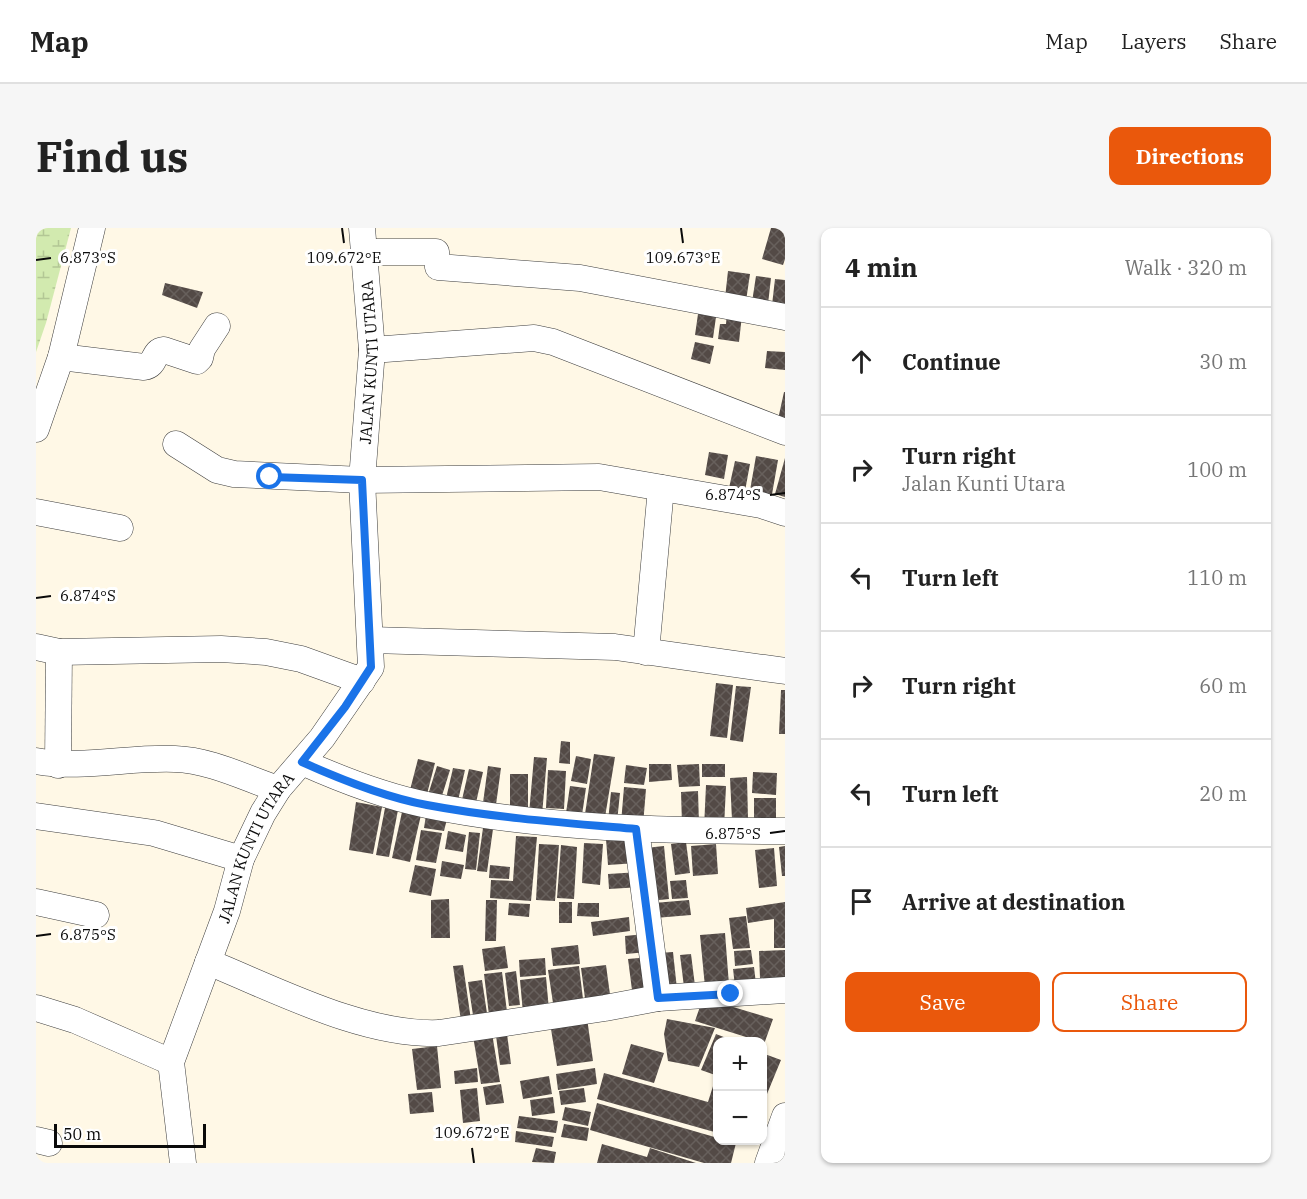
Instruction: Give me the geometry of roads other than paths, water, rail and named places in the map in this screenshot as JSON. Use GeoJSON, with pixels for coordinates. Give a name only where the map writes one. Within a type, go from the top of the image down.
{"type":"FeatureCollection","features":[{"type":"Feature","properties":{"kind":"street"},"geometry":{"type":"LineString","coordinates":[[36,429],[61,357],[92,228]]}},
{"type":"Feature","properties":{"kind":"street"},"geometry":{"type":"LineString","coordinates":[[363,240],[410,251],[436,252],[438,267],[580,278],[785,317]]}},
{"type":"Feature","properties":{"kind":"street","name":"JALAN KUNTI UTARA"},"geometry":{"type":"LineString","coordinates":[[183,1163],[171,1062],[227,911],[241,859],[262,813],[278,789],[322,738],[371,667],[362,480],[372,350],[363,240]]}},
{"type":"Feature","properties":{"kind":"street"},"geometry":{"type":"LineString","coordinates":[[61,357],[144,367],[154,362],[159,350],[164,350],[197,361],[217,326]]}},
{"type":"Feature","properties":{"kind":"street"},"geometry":{"type":"LineString","coordinates":[[372,350],[534,338],[553,342],[785,432]]}},
{"type":"Feature","properties":{"kind":"street"},"geometry":{"type":"LineString","coordinates":[[176,444],[218,470],[234,474],[362,480],[599,477],[761,505],[785,513]]}},
{"type":"Feature","properties":{"kind":"street"},"geometry":{"type":"LineString","coordinates":[[646,652],[661,488]]}},
{"type":"Feature","properties":{"kind":"street"},"geometry":{"type":"LineString","coordinates":[[36,512],[120,528]]}},
{"type":"Feature","properties":{"kind":"street"},"geometry":{"type":"LineString","coordinates":[[371,640],[615,647],[785,671]]}},
{"type":"Feature","properties":{"kind":"street"},"geometry":{"type":"LineString","coordinates":[[278,789],[204,763],[176,759],[47,763],[47,650],[221,649],[266,652],[301,658],[362,681]]}},
{"type":"Feature","properties":{"kind":"street"},"geometry":{"type":"LineString","coordinates":[[302,762],[351,784],[425,805],[523,820],[636,829],[785,831]]}},
{"type":"Feature","properties":{"kind":"street"},"geometry":{"type":"LineString","coordinates":[[36,816],[154,833],[241,859]]}},
{"type":"Feature","properties":{"kind":"street"},"geometry":{"type":"LineString","coordinates":[[636,829],[658,998]]}},
{"type":"Feature","properties":{"kind":"street"},"geometry":{"type":"LineString","coordinates":[[36,902],[96,915]]}},
{"type":"Feature","properties":{"kind":"street"},"geometry":{"type":"LineString","coordinates":[[208,962],[349,1020],[422,1033],[438,1033],[658,998],[785,990]]}},
{"type":"Feature","properties":{"kind":"street"},"geometry":{"type":"LineString","coordinates":[[36,1008],[75,1020],[171,1062]]}},
{"type":"Feature","properties":{"kind":"street"},"geometry":{"type":"LineString","coordinates":[[768,1163],[785,1116]]}}]}
